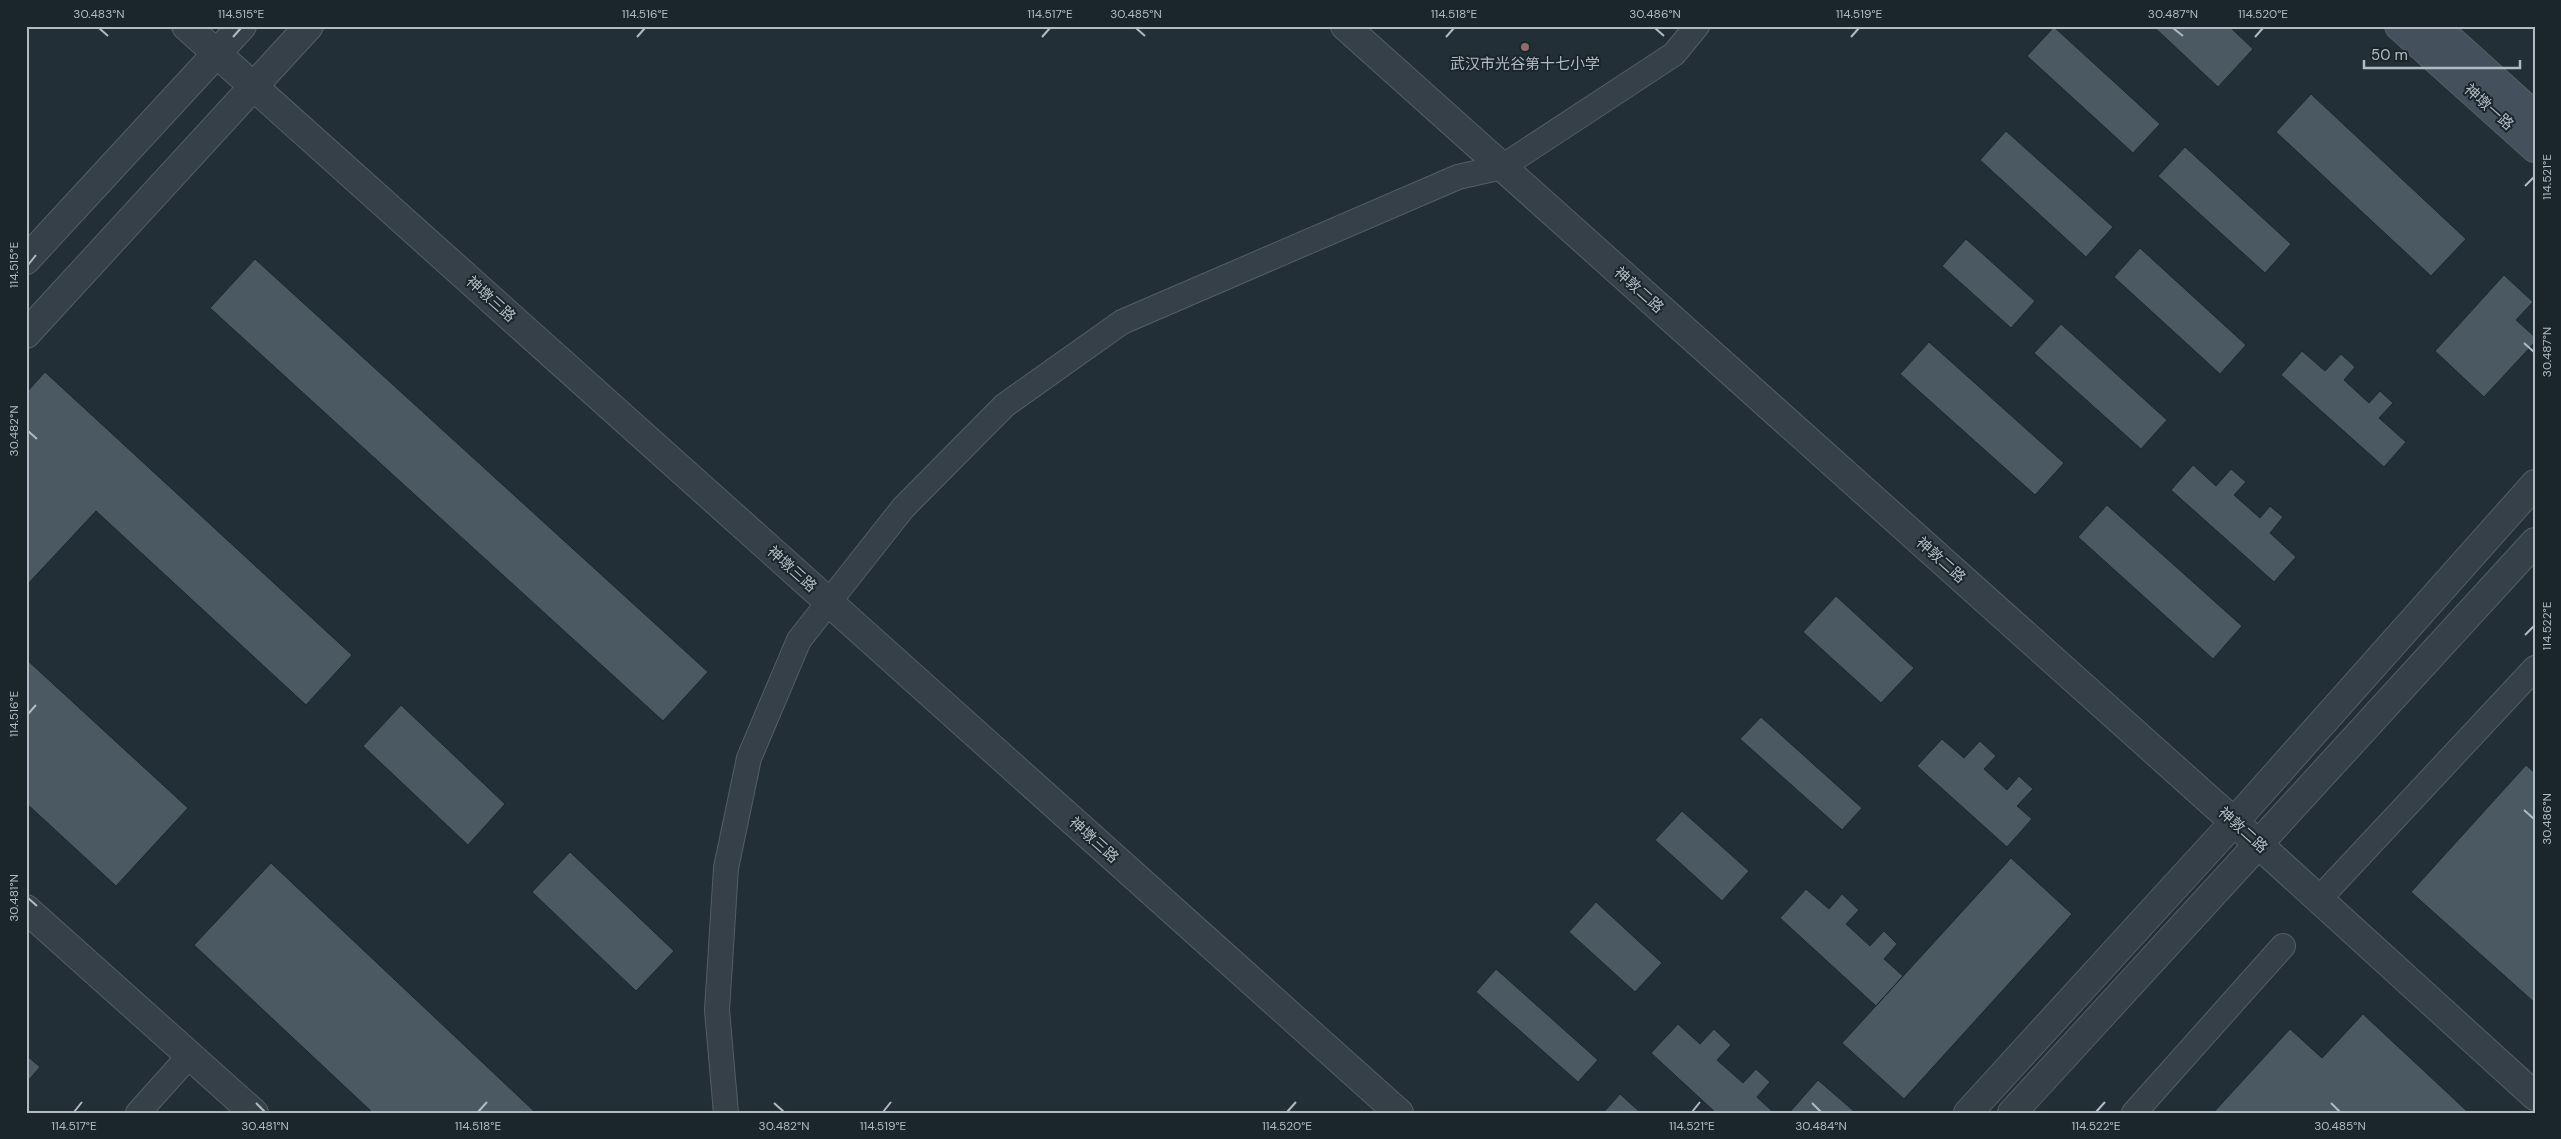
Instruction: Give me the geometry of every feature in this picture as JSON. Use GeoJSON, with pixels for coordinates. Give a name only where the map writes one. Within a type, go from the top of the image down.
{"type":"FeatureCollection","features":[{"type":"Feature","properties":{"kind":"main road","name":"神墩一路"},"geometry":{"type":"LineString","coordinates":[[2398,26],[2535,148]]}},
{"type":"Feature","properties":{"kind":"main road","name":"神墩一路"},"geometry":{"type":"LineString","coordinates":[[2435,26],[2535,116]]}},
{"type":"Feature","properties":{"kind":"street","name":"神墩三路"},"geometry":{"type":"LineString","coordinates":[[186,26],[1398,1113]]}},
{"type":"Feature","properties":{"kind":"street"},"geometry":{"type":"LineString","coordinates":[[26,260],[242,26]]}},
{"type":"Feature","properties":{"kind":"street"},"geometry":{"type":"LineString","coordinates":[[26,334],[309,26]]}},
{"type":"Feature","properties":{"kind":"street","name":"神敦二路"},"geometry":{"type":"LineString","coordinates":[[1345,26],[2259,844],[2535,1096]]}},
{"type":"Feature","properties":{"kind":"street"},"geometry":{"type":"LineString","coordinates":[[726,1113],[717,1010],[726,868],[749,758],[799,640],[903,508],[1005,405],[1122,322],[1458,177],[1502,167],[1674,54],[1697,26]]}},
{"type":"Feature","properties":{"kind":"street"},"geometry":{"type":"LineString","coordinates":[[1968,1113],[2234,822],[2535,484]]}},
{"type":"Feature","properties":{"kind":"street"},"geometry":{"type":"LineString","coordinates":[[2012,1113],[2535,542]]}},
{"type":"Feature","properties":{"kind":"street"},"geometry":{"type":"LineString","coordinates":[[2319,899],[2535,668]]}},
{"type":"Feature","properties":{"kind":"street"},"geometry":{"type":"LineString","coordinates":[[26,908],[254,1113]]}},
{"type":"Feature","properties":{"kind":"street"},"geometry":{"type":"LineString","coordinates":[[2134,1113],[2283,946]]}},
{"type":"Feature","properties":{"kind":"street"},"geometry":{"type":"LineString","coordinates":[[138,1113],[190,1055]]}},
{"type":"Feature","properties":{"kind":"building"},"geometry":{"type":"Polygon","coordinates":[[[2153,26],[2229,26],[2253,49],[2218,87],[2153,26]]]}},
{"type":"Feature","properties":{"kind":"building"},"geometry":{"type":"Polygon","coordinates":[[[2054,27],[2160,124],[2133,153],[2027,56],[2054,27]]]}},
{"type":"Feature","properties":{"kind":"building"},"geometry":{"type":"Polygon","coordinates":[[[2311,94],[2466,239],[2431,276],[2276,132],[2311,94]]]}},
{"type":"Feature","properties":{"kind":"building"},"geometry":{"type":"Polygon","coordinates":[[[2006,131],[2113,227],[2086,257],[1980,160],[2006,131]]]}},
{"type":"Feature","properties":{"kind":"building"},"geometry":{"type":"Polygon","coordinates":[[[2185,147],[2291,244],[2265,273],[2158,176],[2185,147]]]}},
{"type":"Feature","properties":{"kind":"building"},"geometry":{"type":"Polygon","coordinates":[[[1966,239],[2035,301],[2011,328],[1942,266],[1966,239]]]}},
{"type":"Feature","properties":{"kind":"building"},"geometry":{"type":"Polygon","coordinates":[[[2140,248],[2246,345],[2220,374],[2114,277],[2140,248]]]}},
{"type":"Feature","properties":{"kind":"building"},"geometry":{"type":"Polygon","coordinates":[[[255,259],[708,672],[663,721],[210,308],[255,259]]]}},
{"type":"Feature","properties":{"kind":"building"},"geometry":{"type":"Polygon","coordinates":[[[2504,275],[2533,302],[2516,320],[2535,337],[2535,342],[2484,397],[2435,351],[2504,275]]]}},
{"type":"Feature","properties":{"kind":"building"},"geometry":{"type":"Polygon","coordinates":[[[2061,324],[2167,420],[2141,449],[2034,353],[2061,324]]]}},
{"type":"Feature","properties":{"kind":"building"},"geometry":{"type":"Polygon","coordinates":[[[1929,342],[2064,463],[2035,495],[1900,374],[1929,342]]]}},
{"type":"Feature","properties":{"kind":"building"},"geometry":{"type":"Polygon","coordinates":[[[2302,351],[2325,371],[2341,354],[2355,367],[2344,380],[2369,403],[2380,391],[2393,403],[2379,418],[2406,442],[2384,467],[2281,375],[2302,351]]]}},
{"type":"Feature","properties":{"kind":"building"},"geometry":{"type":"Polygon","coordinates":[[[45,372],[352,655],[306,705],[96,511],[26,586],[26,393],[45,372]]]}},
{"type":"Feature","properties":{"kind":"building"},"geometry":{"type":"Polygon","coordinates":[[[2193,465],[2216,486],[2231,469],[2246,482],[2234,495],[2260,518],[2270,506],[2283,517],[2270,533],[2296,557],[2274,582],[2171,490],[2193,465]]]}},
{"type":"Feature","properties":{"kind":"building"},"geometry":{"type":"Polygon","coordinates":[[[2107,505],[2242,626],[2213,659],[2078,537],[2107,505]]]}},
{"type":"Feature","properties":{"kind":"building"},"geometry":{"type":"Polygon","coordinates":[[[1836,596],[1914,668],[1881,703],[1803,632],[1836,596]]]}},
{"type":"Feature","properties":{"kind":"building"},"geometry":{"type":"Polygon","coordinates":[[[26,659],[188,808],[116,886],[26,803],[26,659]]]}},
{"type":"Feature","properties":{"kind":"building"},"geometry":{"type":"Polygon","coordinates":[[[401,705],[505,804],[468,845],[363,746],[401,705]]]}},
{"type":"Feature","properties":{"kind":"building"},"geometry":{"type":"Polygon","coordinates":[[[1761,717],[1862,808],[1842,830],[1740,739],[1761,717]]]}},
{"type":"Feature","properties":{"kind":"building"},"geometry":{"type":"Polygon","coordinates":[[[1942,739],[1964,758],[1980,741],[1996,756],[1984,769],[2007,790],[2019,776],[2033,789],[2017,806],[2032,819],[2007,847],[1917,766],[1942,739]]]}},
{"type":"Feature","properties":{"kind":"building"},"geometry":{"type":"Polygon","coordinates":[[[2526,765],[2535,773],[2535,1003],[2411,892],[2526,765]]]}},
{"type":"Feature","properties":{"kind":"building"},"geometry":{"type":"Polygon","coordinates":[[[1682,811],[1749,871],[1722,901],[1655,840],[1682,811]]]}},
{"type":"Feature","properties":{"kind":"building"},"geometry":{"type":"Polygon","coordinates":[[[570,852],[674,951],[636,991],[532,892],[570,852]]]}},
{"type":"Feature","properties":{"kind":"building"},"geometry":{"type":"Polygon","coordinates":[[[2011,858],[2072,914],[1904,1099],[1842,1043],[2011,858]]]}},
{"type":"Feature","properties":{"kind":"building"},"geometry":{"type":"Polygon","coordinates":[[[271,863],[536,1113],[373,1113],[194,945],[271,863]]]}},
{"type":"Feature","properties":{"kind":"building"},"geometry":{"type":"Polygon","coordinates":[[[1806,889],[1829,909],[1842,894],[1859,910],[1846,924],[1870,946],[1884,931],[1897,944],[1884,959],[1903,976],[1876,1006],[1780,918],[1806,889]]]}},
{"type":"Feature","properties":{"kind":"building"},"geometry":{"type":"Polygon","coordinates":[[[1596,902],[1662,963],[1635,992],[1569,932],[1596,902]]]}},
{"type":"Feature","properties":{"kind":"building"},"geometry":{"type":"Polygon","coordinates":[[[1496,969],[1598,1060],[1578,1082],[1476,992],[1496,969]]]}},
{"type":"Feature","properties":{"kind":"building"},"geometry":{"type":"Polygon","coordinates":[[[2363,1014],[2469,1113],[2213,1113],[2290,1029],[2322,1058],[2363,1014]]]}},
{"type":"Feature","properties":{"kind":"building"},"geometry":{"type":"Polygon","coordinates":[[[1678,1024],[1700,1044],[1714,1029],[1731,1045],[1717,1060],[1743,1083],[1756,1069],[1770,1082],[1757,1097],[1774,1113],[1716,1113],[1651,1053],[1678,1024]]]}},
{"type":"Feature","properties":{"kind":"building"},"geometry":{"type":"Polygon","coordinates":[[[26,1055],[40,1067],[26,1083],[26,1055]]]}},
{"type":"Feature","properties":{"kind":"building"},"geometry":{"type":"Polygon","coordinates":[[[1818,1080],[1856,1113],[1789,1113],[1818,1080]]]}},
{"type":"Feature","properties":{"kind":"building"},"geometry":{"type":"Polygon","coordinates":[[[1620,1094],[1641,1113],[1603,1113],[1620,1094]]]}},
{"type":"Feature","properties":{"kind":"place","name":"武汉市光谷第十七小学"},"geometry":{"type":"Point","coordinates":[1525,47]}}]}
